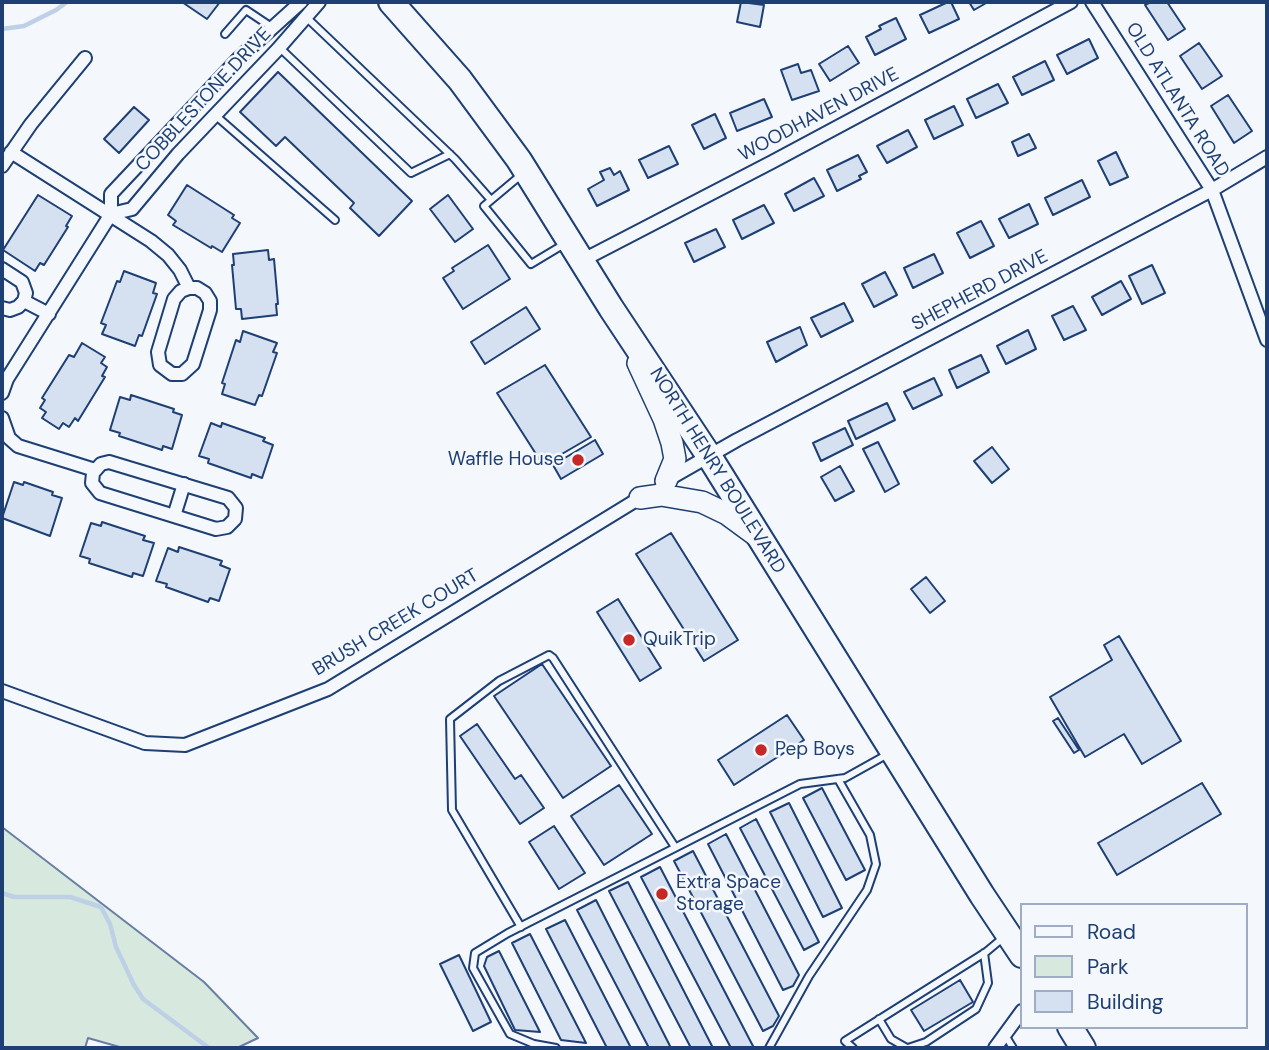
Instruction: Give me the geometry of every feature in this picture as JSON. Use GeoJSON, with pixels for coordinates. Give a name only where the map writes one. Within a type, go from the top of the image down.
{"type":"FeatureCollection","features":[{"type":"Feature","properties":{"kind":"highway","name":"NORTH HENRY BOULEVARD"},"geometry":{"type":"LineString","coordinates":[[389,2],[460,80],[526,171],[611,308],[709,456],[1015,944]]}},
{"type":"Feature","properties":{"kind":"highway"},"geometry":{"type":"LineString","coordinates":[[1071,1029],[1083,1048]]}},
{"type":"Feature","properties":{"kind":"main road"},"geometry":{"type":"LineString","coordinates":[[611,308],[664,419],[672,443],[675,459],[666,481]]}},
{"type":"Feature","properties":{"kind":"main road"},"geometry":{"type":"LineString","coordinates":[[640,498],[661,495],[702,502],[727,514],[761,539]]}},
{"type":"Feature","properties":{"kind":"street","name":"COBBLESTONE DRIVE"},"geometry":{"type":"LineString","coordinates":[[2,393],[7,379],[111,215],[111,194],[122,180],[239,58],[300,6],[320,2]]}},
{"type":"Feature","properties":{"kind":"street","name":"WOODHAVEN DRIVE"},"geometry":{"type":"LineString","coordinates":[[577,250],[772,162],[1071,2]]}},
{"type":"Feature","properties":{"kind":"street","name":"OLD ATLANTA ROAD"},"geometry":{"type":"LineString","coordinates":[[1091,2],[1212,190],[1267,340]]}},
{"type":"Feature","properties":{"kind":"street","name":"COBBLESTONE DRIVE"},"geometry":{"type":"LineString","coordinates":[[111,215],[132,209],[169,164],[280,48],[300,6]]}},
{"type":"Feature","properties":{"kind":"street"},"geometry":{"type":"LineString","coordinates":[[2,166],[85,58]]}},
{"type":"Feature","properties":{"kind":"street"},"geometry":{"type":"LineString","coordinates":[[11,152],[111,215],[168,255],[188,288]]}},
{"type":"Feature","properties":{"kind":"street","name":"SHEPHERD DRIVE"},"geometry":{"type":"LineString","coordinates":[[709,456],[1212,190],[1267,156]]}},
{"type":"Feature","properties":{"kind":"street"},"geometry":{"type":"LineString","coordinates":[[2,269],[22,282],[26,289],[24,301],[14,309],[2,308]]}},
{"type":"Feature","properties":{"kind":"street"},"geometry":{"type":"LineString","coordinates":[[188,288],[197,288],[205,293],[210,301],[210,310],[193,365],[184,373],[172,374],[160,365],[158,352],[174,299],[188,288]]}},
{"type":"Feature","properties":{"kind":"street"},"geometry":{"type":"LineString","coordinates":[[24,301],[49,314]]}},
{"type":"Feature","properties":{"kind":"street"},"geometry":{"type":"LineString","coordinates":[[2,418],[5,441],[95,470]]}},
{"type":"Feature","properties":{"kind":"street","name":"BRUSH CREEK COURT"},"geometry":{"type":"LineString","coordinates":[[2,691],[145,743],[186,745],[328,689],[709,456]]}},
{"type":"Feature","properties":{"kind":"street"},"geometry":{"type":"LineString","coordinates":[[111,462],[184,484],[229,499],[236,508],[236,516],[229,526],[219,529],[100,493],[92,483],[95,470],[101,464],[111,462]]}},
{"type":"Feature","properties":{"kind":"street"},"geometry":{"type":"LineString","coordinates":[[174,516],[184,484]]}},
{"type":"Feature","properties":{"kind":"street"},"geometry":{"type":"LineString","coordinates":[[995,1048],[1020,1014]]}},
{"type":"Feature","properties":{"kind":"lane"},"geometry":{"type":"LineString","coordinates":[[300,6],[450,154],[491,200]]}},
{"type":"Feature","properties":{"kind":"lane"},"geometry":{"type":"LineString","coordinates":[[225,34],[246,10],[273,28]]}},
{"type":"Feature","properties":{"kind":"lane"},"geometry":{"type":"LineString","coordinates":[[280,48],[411,173],[450,154]]}},
{"type":"Feature","properties":{"kind":"lane"},"geometry":{"type":"LineString","coordinates":[[215,115],[335,220]]}},
{"type":"Feature","properties":{"kind":"lane"},"geometry":{"type":"LineString","coordinates":[[526,171],[484,206],[531,264],[577,250]]}},
{"type":"Feature","properties":{"kind":"lane"},"geometry":{"type":"LineString","coordinates":[[521,926],[452,810],[450,719],[499,681],[549,655],[675,847]]}},
{"type":"Feature","properties":{"kind":"lane"},"geometry":{"type":"LineString","coordinates":[[556,1048],[534,1044],[510,1034],[473,968],[475,953],[521,926],[800,784],[845,778],[893,752]]}},
{"type":"Feature","properties":{"kind":"lane"},"geometry":{"type":"LineString","coordinates":[[769,1048],[809,976],[867,890],[876,864],[870,835],[838,779]]}},
{"type":"Feature","properties":{"kind":"lane"},"geometry":{"type":"LineString","coordinates":[[853,1048],[845,1041],[984,953],[1015,944]]}},
{"type":"Feature","properties":{"kind":"lane"},"geometry":{"type":"LineString","coordinates":[[879,1019],[891,1039],[907,1048],[926,1042],[976,1009],[988,983],[984,953]]}},
{"type":"Feature","properties":{"kind":"lane"},"geometry":{"type":"LineString","coordinates":[[1004,1034],[1013,1048]]}},
{"type":"Feature","properties":{"kind":"green space"},"geometry":{"type":"Polygon","coordinates":[[[2,827],[204,982],[258,1038],[237,1048],[123,1048],[88,1038],[85,1048],[2,1048],[2,827]]]}},
{"type":"Feature","properties":{"kind":"building"},"geometry":{"type":"Polygon","coordinates":[[[182,2],[220,2],[207,19],[182,2]]]}},
{"type":"Feature","properties":{"kind":"building"},"geometry":{"type":"Polygon","coordinates":[[[741,2],[764,5],[760,27],[737,22],[741,2]]]}},
{"type":"Feature","properties":{"kind":"building"},"geometry":{"type":"Polygon","coordinates":[[[951,2],[959,19],[929,33],[920,15],[951,2]]]}},
{"type":"Feature","properties":{"kind":"building"},"geometry":{"type":"Polygon","coordinates":[[[969,2],[988,2],[974,10],[969,2]]]}},
{"type":"Feature","properties":{"kind":"building"},"geometry":{"type":"Polygon","coordinates":[[[1151,2],[1167,2],[1185,29],[1168,40],[1145,5],[1151,2]]]}},
{"type":"Feature","properties":{"kind":"building"},"geometry":{"type":"Polygon","coordinates":[[[896,18],[906,39],[875,55],[866,37],[881,29],[879,26],[896,18]]]}},
{"type":"Feature","properties":{"kind":"building"},"geometry":{"type":"Polygon","coordinates":[[[1089,39],[1098,58],[1067,74],[1057,55],[1089,39]]]}},
{"type":"Feature","properties":{"kind":"building"},"geometry":{"type":"Polygon","coordinates":[[[1199,43],[1222,76],[1202,89],[1180,56],[1199,43]]]}},
{"type":"Feature","properties":{"kind":"building"},"geometry":{"type":"Polygon","coordinates":[[[848,46],[859,63],[830,81],[819,64],[848,46]]]}},
{"type":"Feature","properties":{"kind":"building"},"geometry":{"type":"Polygon","coordinates":[[[1045,61],[1054,80],[1022,95],[1013,77],[1045,61]]]}},
{"type":"Feature","properties":{"kind":"building"},"geometry":{"type":"Polygon","coordinates":[[[798,64],[801,73],[811,70],[819,91],[792,100],[781,70],[798,64]]]}},
{"type":"Feature","properties":{"kind":"building"},"geometry":{"type":"Polygon","coordinates":[[[278,72],[412,201],[379,236],[350,208],[354,203],[285,137],[276,146],[240,112],[278,72]]]}},
{"type":"Feature","properties":{"kind":"building"},"geometry":{"type":"Polygon","coordinates":[[[998,84],[1008,103],[976,118],[967,99],[998,84]]]}},
{"type":"Feature","properties":{"kind":"building"},"geometry":{"type":"Polygon","coordinates":[[[1228,95],[1252,131],[1234,143],[1211,106],[1228,95]]]}},
{"type":"Feature","properties":{"kind":"building"},"geometry":{"type":"Polygon","coordinates":[[[764,99],[772,117],[737,131],[730,113],[764,99]]]}},
{"type":"Feature","properties":{"kind":"building"},"geometry":{"type":"Polygon","coordinates":[[[954,106],[963,125],[934,139],[925,120],[954,106]]]}},
{"type":"Feature","properties":{"kind":"building"},"geometry":{"type":"Polygon","coordinates":[[[134,107],[149,120],[119,153],[104,139],[134,107]]]}},
{"type":"Feature","properties":{"kind":"building"},"geometry":{"type":"Polygon","coordinates":[[[715,114],[726,138],[704,149],[692,125],[715,114]]]}},
{"type":"Feature","properties":{"kind":"building"},"geometry":{"type":"Polygon","coordinates":[[[908,130],[917,147],[887,163],[877,146],[908,130]]]}},
{"type":"Feature","properties":{"kind":"building"},"geometry":{"type":"Polygon","coordinates":[[[1029,134],[1036,148],[1018,156],[1012,142],[1029,134]]]}},
{"type":"Feature","properties":{"kind":"building"},"geometry":{"type":"Polygon","coordinates":[[[669,146],[678,164],[648,178],[639,160],[669,146]]]}},
{"type":"Feature","properties":{"kind":"building"},"geometry":{"type":"Polygon","coordinates":[[[1116,152],[1128,177],[1110,185],[1098,161],[1116,152]]]}},
{"type":"Feature","properties":{"kind":"building"},"geometry":{"type":"Polygon","coordinates":[[[858,155],[867,172],[859,176],[861,179],[837,191],[827,170],[858,155]]]}},
{"type":"Feature","properties":{"kind":"building"},"geometry":{"type":"Polygon","coordinates":[[[610,168],[614,175],[620,171],[629,190],[597,206],[588,189],[604,180],[600,172],[610,168]]]}},
{"type":"Feature","properties":{"kind":"building"},"geometry":{"type":"Polygon","coordinates":[[[814,178],[824,196],[794,211],[785,194],[814,178]]]}},
{"type":"Feature","properties":{"kind":"building"},"geometry":{"type":"Polygon","coordinates":[[[1082,180],[1090,197],[1053,215],[1045,198],[1082,180]]]}},
{"type":"Feature","properties":{"kind":"building"},"geometry":{"type":"Polygon","coordinates":[[[187,185],[234,215],[232,218],[240,223],[222,252],[173,225],[176,221],[168,215],[187,185]]]}},
{"type":"Feature","properties":{"kind":"building"},"geometry":{"type":"Polygon","coordinates":[[[38,195],[72,216],[44,265],[40,263],[35,271],[3,250],[38,195]]]}},
{"type":"Feature","properties":{"kind":"building"},"geometry":{"type":"Polygon","coordinates":[[[448,195],[473,229],[455,242],[430,209],[448,195]]]}},
{"type":"Feature","properties":{"kind":"building"},"geometry":{"type":"Polygon","coordinates":[[[1029,204],[1038,224],[1009,238],[999,219],[1029,204]]]}},
{"type":"Feature","properties":{"kind":"building"},"geometry":{"type":"Polygon","coordinates":[[[764,205],[774,223],[742,239],[733,220],[764,205]]]}},
{"type":"Feature","properties":{"kind":"building"},"geometry":{"type":"Polygon","coordinates":[[[981,221],[994,246],[970,258],[957,233],[981,221]]]}},
{"type":"Feature","properties":{"kind":"building"},"geometry":{"type":"Polygon","coordinates":[[[716,229],[725,247],[694,262],[685,243],[716,229]]]}},
{"type":"Feature","properties":{"kind":"building"},"geometry":{"type":"Polygon","coordinates":[[[488,245],[510,279],[463,309],[443,278],[454,271],[452,268],[488,245]]]}},
{"type":"Feature","properties":{"kind":"building"},"geometry":{"type":"Polygon","coordinates":[[[268,250],[269,260],[274,259],[277,315],[242,319],[241,309],[236,309],[233,254],[268,250]]]}},
{"type":"Feature","properties":{"kind":"building"},"geometry":{"type":"Polygon","coordinates":[[[934,254],[943,273],[913,288],[904,268],[934,254]]]}},
{"type":"Feature","properties":{"kind":"building"},"geometry":{"type":"Polygon","coordinates":[[[1152,265],[1165,293],[1142,304],[1129,276],[1152,265]]]}},
{"type":"Feature","properties":{"kind":"building"},"geometry":{"type":"Polygon","coordinates":[[[124,271],[156,283],[153,293],[157,294],[142,336],[139,335],[135,346],[102,334],[106,325],[101,323],[117,281],[120,282],[124,271]]]}},
{"type":"Feature","properties":{"kind":"building"},"geometry":{"type":"Polygon","coordinates":[[[885,272],[897,295],[874,307],[862,284],[885,272]]]}},
{"type":"Feature","properties":{"kind":"building"},"geometry":{"type":"Polygon","coordinates":[[[1121,281],[1131,299],[1102,315],[1092,297],[1121,281]]]}},
{"type":"Feature","properties":{"kind":"building"},"geometry":{"type":"Polygon","coordinates":[[[844,303],[853,321],[821,337],[811,318],[844,303]]]}},
{"type":"Feature","properties":{"kind":"building"},"geometry":{"type":"Polygon","coordinates":[[[1073,306],[1086,330],[1064,340],[1052,316],[1073,306]]]}},
{"type":"Feature","properties":{"kind":"building"},"geometry":{"type":"Polygon","coordinates":[[[526,307],[540,329],[485,364],[471,342],[526,307]]]}},
{"type":"Feature","properties":{"kind":"building"},"geometry":{"type":"Polygon","coordinates":[[[800,327],[807,345],[776,362],[767,342],[800,327]]]}},
{"type":"Feature","properties":{"kind":"building"},"geometry":{"type":"Polygon","coordinates":[[[1028,330],[1036,349],[1006,364],[997,346],[1028,330]]]}},
{"type":"Feature","properties":{"kind":"building"},"geometry":{"type":"Polygon","coordinates":[[[243,331],[277,343],[273,352],[277,353],[262,396],[259,395],[255,405],[222,394],[225,384],[222,383],[236,340],[240,342],[243,331]]]}},
{"type":"Feature","properties":{"kind":"building"},"geometry":{"type":"Polygon","coordinates":[[[82,343],[105,357],[101,363],[107,367],[102,376],[105,377],[78,421],[75,418],[69,427],[63,423],[59,429],[42,418],[46,412],[40,408],[45,400],[42,398],[69,355],[74,357],[82,343]]]}},
{"type":"Feature","properties":{"kind":"building"},"geometry":{"type":"Polygon","coordinates":[[[981,355],[989,372],[957,388],[949,370],[981,355]]]}},
{"type":"Feature","properties":{"kind":"building"},"geometry":{"type":"Polygon","coordinates":[[[545,365],[591,437],[543,465],[497,393],[545,365]]]}},
{"type":"Feature","properties":{"kind":"building"},"geometry":{"type":"Polygon","coordinates":[[[934,378],[942,395],[913,409],[904,392],[934,378]]]}},
{"type":"Feature","properties":{"kind":"building"},"geometry":{"type":"Polygon","coordinates":[[[131,395],[174,409],[173,412],[182,415],[172,449],[163,446],[162,450],[119,436],[120,433],[110,430],[120,397],[130,400],[131,395]]]}},
{"type":"Feature","properties":{"kind":"building"},"geometry":{"type":"Polygon","coordinates":[[[887,403],[895,420],[856,439],[848,421],[887,403]]]}},
{"type":"Feature","properties":{"kind":"building"},"geometry":{"type":"Polygon","coordinates":[[[211,423],[221,427],[222,423],[265,438],[263,441],[273,445],[262,478],[252,474],[251,478],[208,463],[209,459],[199,456],[211,423]]]}},
{"type":"Feature","properties":{"kind":"building"},"geometry":{"type":"Polygon","coordinates":[[[845,428],[853,445],[821,461],[813,443],[845,428]]]}},
{"type":"Feature","properties":{"kind":"building","name":"Waffle House"},"geometry":{"type":"Polygon","coordinates":[[[595,440],[603,454],[561,479],[553,465],[595,440]]]}},
{"type":"Feature","properties":{"kind":"building"},"geometry":{"type":"Polygon","coordinates":[[[878,442],[899,484],[885,492],[863,449],[878,442]]]}},
{"type":"Feature","properties":{"kind":"building"},"geometry":{"type":"Polygon","coordinates":[[[992,447],[1009,469],[992,483],[974,461],[992,447]]]}},
{"type":"Feature","properties":{"kind":"building"},"geometry":{"type":"Polygon","coordinates":[[[840,466],[854,491],[835,501],[821,477],[840,466]]]}},
{"type":"Feature","properties":{"kind":"building"},"geometry":{"type":"Polygon","coordinates":[[[14,482],[23,485],[24,482],[62,498],[50,536],[2,518],[14,482]]]}},
{"type":"Feature","properties":{"kind":"building"},"geometry":{"type":"Polygon","coordinates":[[[102,522],[145,536],[143,540],[154,543],[143,576],[133,573],[132,577],[89,563],[90,559],[80,556],[91,523],[101,526],[102,522]]]}},
{"type":"Feature","properties":{"kind":"building","name":"QuikTrip"},"geometry":{"type":"Polygon","coordinates":[[[671,533],[738,640],[704,661],[636,554],[671,533]]]}},
{"type":"Feature","properties":{"kind":"building"},"geometry":{"type":"Polygon","coordinates":[[[179,547],[222,561],[220,565],[230,569],[219,601],[210,598],[208,602],[156,581],[168,548],[178,552],[179,547]]]}},
{"type":"Feature","properties":{"kind":"building"},"geometry":{"type":"Polygon","coordinates":[[[926,577],[945,601],[930,613],[911,589],[926,577]]]}},
{"type":"Feature","properties":{"kind":"building","name":"QuikTrip"},"geometry":{"type":"Polygon","coordinates":[[[618,599],[661,668],[640,681],[597,612],[618,599]]]}},
{"type":"Feature","properties":{"kind":"building"},"geometry":{"type":"Polygon","coordinates":[[[1119,636],[1181,741],[1142,764],[1124,734],[1085,757],[1050,697],[1112,660],[1104,645],[1119,636]]]}},
{"type":"Feature","properties":{"kind":"building"},"geometry":{"type":"Polygon","coordinates":[[[542,664],[611,766],[563,798],[494,696],[542,664]]]}},
{"type":"Feature","properties":{"kind":"building","name":"Pep Boys"},"geometry":{"type":"Polygon","coordinates":[[[787,715],[804,740],[734,785],[718,760],[787,715]]]}},
{"type":"Feature","properties":{"kind":"building"},"geometry":{"type":"Polygon","coordinates":[[[1058,718],[1079,750],[1074,753],[1053,721],[1058,718]]]}},
{"type":"Feature","properties":{"kind":"building"},"geometry":{"type":"Polygon","coordinates":[[[477,724],[515,779],[521,775],[544,808],[520,824],[460,736],[477,724]]]}},
{"type":"Feature","properties":{"kind":"building"},"geometry":{"type":"Polygon","coordinates":[[[1202,783],[1221,814],[1117,875],[1098,843],[1202,783]]]}},
{"type":"Feature","properties":{"kind":"building"},"geometry":{"type":"Polygon","coordinates":[[[619,785],[652,834],[604,865],[571,816],[619,785]]]}},
{"type":"Feature","properties":{"kind":"building"},"geometry":{"type":"Polygon","coordinates":[[[822,788],[865,870],[846,880],[803,798],[822,788]]]}},
{"type":"Feature","properties":{"kind":"building"},"geometry":{"type":"Polygon","coordinates":[[[789,803],[842,908],[823,917],[770,812],[789,803]]]}},
{"type":"Feature","properties":{"kind":"building"},"geometry":{"type":"Polygon","coordinates":[[[756,819],[819,942],[804,950],[740,828],[756,819]]]}},
{"type":"Feature","properties":{"kind":"building"},"geometry":{"type":"Polygon","coordinates":[[[554,826],[585,873],[559,889],[529,842],[554,826]]]}},
{"type":"Feature","properties":{"kind":"building"},"geometry":{"type":"Polygon","coordinates":[[[726,834],[799,975],[793,986],[783,990],[708,844],[726,834]]]}},
{"type":"Feature","properties":{"kind":"building"},"geometry":{"type":"Polygon","coordinates":[[[693,851],[779,1016],[773,1026],[763,1031],[674,861],[693,851]]]}},
{"type":"Feature","properties":{"kind":"building"},"geometry":{"type":"Polygon","coordinates":[[[660,867],[754,1048],[731,1048],[641,877],[660,867]]]}},
{"type":"Feature","properties":{"kind":"building"},"geometry":{"type":"Polygon","coordinates":[[[628,882],[713,1048],[691,1048],[609,891],[628,882]]]}},
{"type":"Feature","properties":{"kind":"building"},"geometry":{"type":"Polygon","coordinates":[[[596,900],[671,1048],[649,1048],[577,910],[596,900]]]}},
{"type":"Feature","properties":{"kind":"building"},"geometry":{"type":"Polygon","coordinates":[[[565,920],[631,1048],[607,1048],[546,929],[565,920]]]}},
{"type":"Feature","properties":{"kind":"building"},"geometry":{"type":"Polygon","coordinates":[[[530,934],[586,1043],[561,1040],[512,943],[530,934]]]}},
{"type":"Feature","properties":{"kind":"building"},"geometry":{"type":"Polygon","coordinates":[[[499,951],[540,1032],[515,1030],[484,966],[487,957],[499,951]]]}},
{"type":"Feature","properties":{"kind":"building"},"geometry":{"type":"Polygon","coordinates":[[[459,955],[491,1022],[473,1031],[440,964],[459,955]]]}},
{"type":"Feature","properties":{"kind":"building"},"geometry":{"type":"Polygon","coordinates":[[[960,980],[973,1002],[924,1031],[911,1010],[960,980]]]}},
{"type":"Feature","properties":{"kind":"waterway"},"geometry":{"type":"LineString","coordinates":[[2,29],[24,26],[67,2]]}},
{"type":"Feature","properties":{"kind":"waterway"},"geometry":{"type":"LineString","coordinates":[[2,893],[14,897],[70,897],[101,907],[110,924],[116,947],[143,999],[209,1048]]}},
{"type":"Feature","properties":{"kind":"place","name":"Waffle House"},"geometry":{"type":"Point","coordinates":[578,460]}},
{"type":"Feature","properties":{"kind":"place","name":"QuikTrip"},"geometry":{"type":"Point","coordinates":[629,640]}},
{"type":"Feature","properties":{"kind":"place","name":"Pep Boys"},"geometry":{"type":"Point","coordinates":[761,750]}},
{"type":"Feature","properties":{"kind":"place","name":"Extra Space Storage"},"geometry":{"type":"Point","coordinates":[662,894]}}]}
